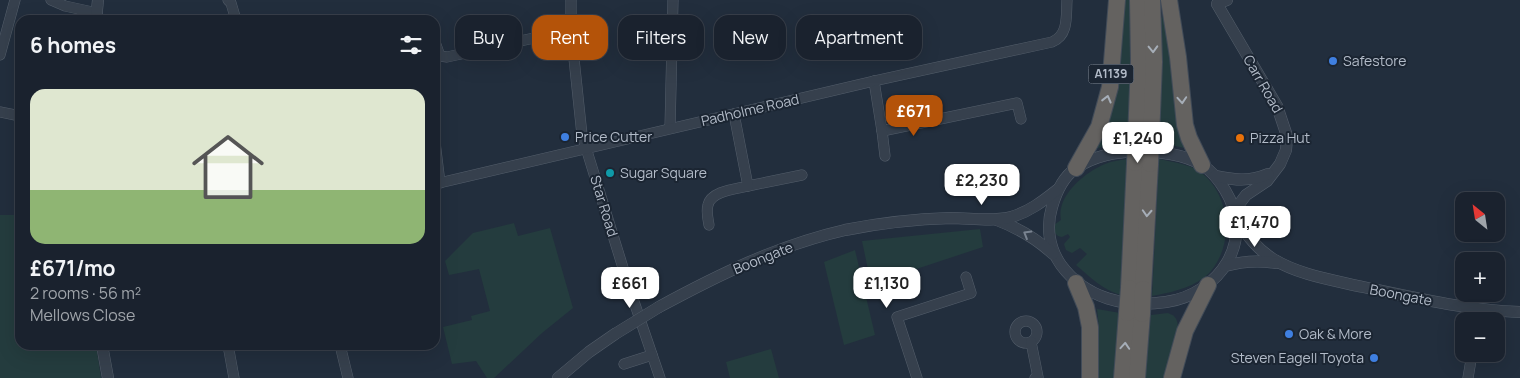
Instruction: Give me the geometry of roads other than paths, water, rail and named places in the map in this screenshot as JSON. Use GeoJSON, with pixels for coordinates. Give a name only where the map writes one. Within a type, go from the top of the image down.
{"type":"FeatureCollection","features":[{"type":"Feature","properties":{"kind":"highway","name":"A1139"},"geometry":{"type":"LineString","coordinates":[[1076,168],[1098,127],[1110,87],[1117,0]]}},
{"type":"Feature","properties":{"kind":"highway","name":"A1139"},"geometry":{"type":"LineString","coordinates":[[1138,0],[1139,61],[1144,138]]}},
{"type":"Feature","properties":{"kind":"highway","name":"A1139"},"geometry":{"type":"LineString","coordinates":[[1137,378],[1135,314],[1144,138],[1154,62],[1152,0]]}},
{"type":"Feature","properties":{"kind":"highway"},"geometry":{"type":"LineString","coordinates":[[1169,0],[1178,57],[1185,125],[1202,165]]}},
{"type":"Feature","properties":{"kind":"highway"},"geometry":{"type":"LineString","coordinates":[[1076,283],[1086,307],[1090,327],[1090,378]]}},
{"type":"Feature","properties":{"kind":"highway"},"geometry":{"type":"LineString","coordinates":[[1172,378],[1187,324],[1208,285]]}},
{"type":"Feature","properties":{"kind":"highway","name":"A1139"},"geometry":{"type":"LineString","coordinates":[[1122,378],[1135,314]]}},
{"type":"Feature","properties":{"kind":"street"},"geometry":{"type":"LineString","coordinates":[[0,55],[15,0]]}},
{"type":"Feature","properties":{"kind":"street"},"geometry":{"type":"LineString","coordinates":[[51,0],[90,15]]}},
{"type":"Feature","properties":{"kind":"street"},"geometry":{"type":"LineString","coordinates":[[96,15],[98,0]]}},
{"type":"Feature","properties":{"kind":"street"},"geometry":{"type":"LineString","coordinates":[[234,15],[230,1],[242,0]]}},
{"type":"Feature","properties":{"kind":"street","name":"Star Road"},"geometry":{"type":"LineString","coordinates":[[571,0],[571,15]]}},
{"type":"Feature","properties":{"kind":"street"},"geometry":{"type":"LineString","coordinates":[[670,128],[673,0]]}},
{"type":"Feature","properties":{"kind":"street","name":"Padholme Road"},"geometry":{"type":"LineString","coordinates":[[440,183],[670,128],[1052,42],[1059,39],[1065,30],[1067,0]]}},
{"type":"Feature","properties":{"kind":"street","name":"Carr Road"},"geometry":{"type":"LineString","coordinates":[[1219,1],[1273,98],[1285,126],[1287,136],[1286,150],[1280,164],[1267,181],[1246,195],[1235,216]]}},
{"type":"Feature","properties":{"kind":"street"},"geometry":{"type":"LineString","coordinates":[[440,56],[447,57],[532,38]]}},
{"type":"Feature","properties":{"kind":"street","name":"Star Road"},"geometry":{"type":"LineString","coordinates":[[574,60],[582,135],[628,284],[660,378]]}},
{"type":"Feature","properties":{"kind":"street"},"geometry":{"type":"LineString","coordinates":[[874,82],[885,156]]}},
{"type":"Feature","properties":{"kind":"street"},"geometry":{"type":"LineString","coordinates":[[882,131],[1017,103],[1021,119]]}},
{"type":"Feature","properties":{"kind":"street"},"geometry":{"type":"LineString","coordinates":[[0,112],[15,115]]}},
{"type":"Feature","properties":{"kind":"street"},"geometry":{"type":"LineString","coordinates":[[734,114],[748,186]]}},
{"type":"Feature","properties":{"kind":"street"},"geometry":{"type":"LineString","coordinates":[[1140,151],[1182,157],[1202,165],[1215,176],[1228,195],[1235,216],[1236,240],[1233,252],[1225,266],[1216,278],[1192,295],[1179,300],[1153,304],[1134,304],[1105,298],[1076,283],[1054,255],[1050,243],[1049,229],[1050,213],[1057,190],[1076,168],[1099,156],[1119,152],[1140,151]]}},
{"type":"Feature","properties":{"kind":"street"},"geometry":{"type":"LineString","coordinates":[[1215,176],[1242,181],[1255,180],[1274,171]]}},
{"type":"Feature","properties":{"kind":"street"},"geometry":{"type":"LineString","coordinates":[[709,225],[707,206],[710,199],[716,195],[748,186],[802,175]]}},
{"type":"Feature","properties":{"kind":"street","name":"Boongate"},"geometry":{"type":"LineString","coordinates":[[995,220],[1025,212],[1057,190]]}},
{"type":"Feature","properties":{"kind":"street","name":"Boongate"},"geometry":{"type":"LineString","coordinates":[[1235,216],[1259,249],[1285,265]]}},
{"type":"Feature","properties":{"kind":"street","name":"Boongate"},"geometry":{"type":"LineString","coordinates":[[558,378],[589,352],[659,306],[750,261],[784,248],[863,226],[890,222],[968,218],[995,220],[1013,226],[1030,235],[1054,255]]}},
{"type":"Feature","properties":{"kind":"street","name":"Boongate"},"geometry":{"type":"LineString","coordinates":[[1225,266],[1248,261],[1263,261],[1285,265],[1322,278],[1462,312]]}},
{"type":"Feature","properties":{"kind":"street"},"geometry":{"type":"LineString","coordinates":[[917,378],[892,318],[972,293],[966,277]]}},
{"type":"Feature","properties":{"kind":"street","name":"Boongate"},"geometry":{"type":"LineString","coordinates":[[1505,313],[1520,312]]}},
{"type":"Feature","properties":{"kind":"street"},"geometry":{"type":"LineString","coordinates":[[1031,342],[1038,377],[1035,378]]}},
{"type":"Feature","properties":{"kind":"street"},"geometry":{"type":"LineString","coordinates":[[103,350],[108,378]]}},
{"type":"Feature","properties":{"kind":"street"},"geometry":{"type":"LineString","coordinates":[[229,350],[234,378]]}},
{"type":"Feature","properties":{"kind":"street"},"geometry":{"type":"LineString","coordinates":[[341,350],[348,378]]}},
{"type":"Feature","properties":{"kind":"street"},"geometry":{"type":"LineString","coordinates":[[624,364],[652,355]]}},
{"type":"Feature","properties":{"kind":"street"},"geometry":{"type":"LineString","coordinates":[[1468,378],[1471,362]]}},
{"type":"Feature","properties":{"kind":"place","name":"Safestore"},"geometry":{"type":"Point","coordinates":[1333,61]}},
{"type":"Feature","properties":{"kind":"place","name":"Price Cutter"},"geometry":{"type":"Point","coordinates":[565,137]}},
{"type":"Feature","properties":{"kind":"place","name":"Pizza Hut"},"geometry":{"type":"Point","coordinates":[1240,138]}},
{"type":"Feature","properties":{"kind":"place","name":"Sugar Square"},"geometry":{"type":"Point","coordinates":[610,173]}},
{"type":"Feature","properties":{"kind":"place","name":"Oak & More"},"geometry":{"type":"Point","coordinates":[1289,334]}},
{"type":"Feature","properties":{"kind":"place","name":"Steven Eagell Toyota"},"geometry":{"type":"Point","coordinates":[1374,358]}}]}
